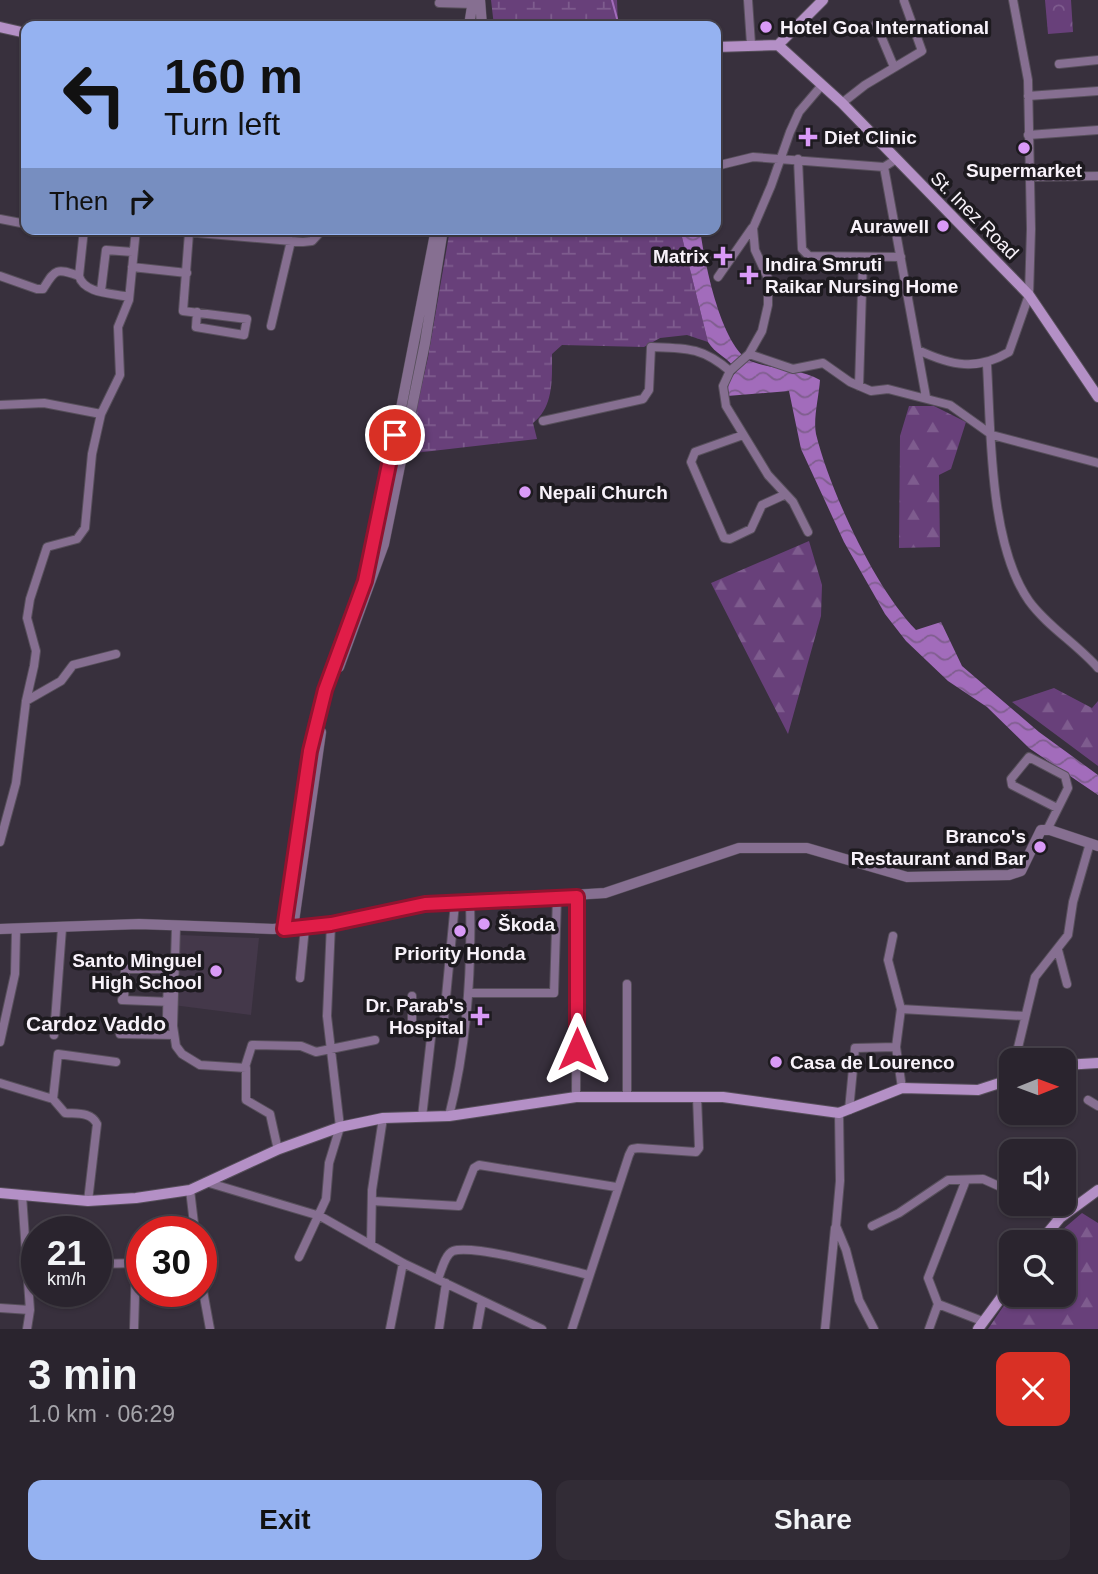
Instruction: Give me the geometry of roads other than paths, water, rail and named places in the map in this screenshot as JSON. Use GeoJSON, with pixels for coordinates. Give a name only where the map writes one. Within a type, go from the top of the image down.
{"type":"FeatureCollection","features":[{"type":"Feature","properties":{"kind":"main road"},"geometry":{"type":"LineString","coordinates":[[721,47],[778,45],[823,0]]}},
{"type":"Feature","properties":{"kind":"main road"},"geometry":{"type":"LineString","coordinates":[[0,27],[21,32]]}},
{"type":"Feature","properties":{"kind":"main road","name":"St. Inez Road"},"geometry":{"type":"LineString","coordinates":[[778,45],[842,103],[1029,295],[1098,397]]}},
{"type":"Feature","properties":{"kind":"main road"},"geometry":{"type":"LineString","coordinates":[[1076,1064],[1098,1063]]}},
{"type":"Feature","properties":{"kind":"main road"},"geometry":{"type":"LineString","coordinates":[[0,1193],[88,1201],[136,1198],[190,1189],[278,1150],[340,1127],[383,1118],[449,1116],[576,1097],[723,1097],[844,1112],[902,1088],[978,1090],[999,1082]]}},
{"type":"Feature","properties":{"kind":"main road"},"geometry":{"type":"LineString","coordinates":[[1050,1230],[1060,1218],[1098,1190]]}},
{"type":"Feature","properties":{"kind":"main road"},"geometry":{"type":"LineString","coordinates":[[980,1325],[999,1300]]}},
{"type":"Feature","properties":{"kind":"street"},"geometry":{"type":"LineString","coordinates":[[748,0],[751,44]]}},
{"type":"Feature","properties":{"kind":"street"},"geometry":{"type":"LineString","coordinates":[[918,350],[951,362],[987,365],[1009,352],[1029,295],[1028,96],[1013,0]]}},
{"type":"Feature","properties":{"kind":"street"},"geometry":{"type":"LineString","coordinates":[[439,3],[475,1]]}},
{"type":"Feature","properties":{"kind":"street"},"geometry":{"type":"LineString","coordinates":[[470,21],[475,1]]}},
{"type":"Feature","properties":{"kind":"street"},"geometry":{"type":"LineString","coordinates":[[475,1],[481,21]]}},
{"type":"Feature","properties":{"kind":"street"},"geometry":{"type":"LineString","coordinates":[[842,103],[923,49],[904,1]]}},
{"type":"Feature","properties":{"kind":"street"},"geometry":{"type":"LineString","coordinates":[[876,24],[894,67]]}},
{"type":"Feature","properties":{"kind":"street"},"geometry":{"type":"LineString","coordinates":[[1059,64],[1098,60]]}},
{"type":"Feature","properties":{"kind":"street"},"geometry":{"type":"LineString","coordinates":[[718,277],[753,228],[799,112],[822,85]]}},
{"type":"Feature","properties":{"kind":"street"},"geometry":{"type":"LineString","coordinates":[[1028,96],[1098,91]]}},
{"type":"Feature","properties":{"kind":"street"},"geometry":{"type":"LineString","coordinates":[[1028,135],[1098,130]]}},
{"type":"Feature","properties":{"kind":"street"},"geometry":{"type":"LineString","coordinates":[[721,165],[753,158],[780,158],[884,167],[895,160]]}},
{"type":"Feature","properties":{"kind":"street"},"geometry":{"type":"LineString","coordinates":[[798,159],[803,250],[809,256],[901,257]]}},
{"type":"Feature","properties":{"kind":"street"},"geometry":{"type":"LineString","coordinates":[[884,167],[926,397]]}},
{"type":"Feature","properties":{"kind":"street"},"geometry":{"type":"LineString","coordinates":[[1030,177],[1098,176]]}},
{"type":"Feature","properties":{"kind":"street"},"geometry":{"type":"LineString","coordinates":[[0,219],[21,223]]}},
{"type":"Feature","properties":{"kind":"street"},"geometry":{"type":"LineString","coordinates":[[753,228],[755,250],[768,278],[768,305],[762,331],[749,354],[730,371],[723,386],[726,406],[784,495],[793,502],[808,532]]}},
{"type":"Feature","properties":{"kind":"street"},"geometry":{"type":"LineString","coordinates":[[79,276],[83,235]]}},
{"type":"Feature","properties":{"kind":"street"},"geometry":{"type":"LineString","coordinates":[[0,842],[16,783],[26,701],[36,651],[27,618],[30,598],[47,547],[77,539],[85,528],[92,454],[101,414],[120,375],[118,327],[129,297],[135,235]]}},
{"type":"Feature","properties":{"kind":"street"},"geometry":{"type":"LineString","coordinates":[[189,235],[183,312],[197,312],[247,319],[244,335],[197,327],[197,312]]}},
{"type":"Feature","properties":{"kind":"street"},"geometry":{"type":"LineString","coordinates":[[248,235],[312,241],[318,235]]}},
{"type":"Feature","properties":{"kind":"street"},"geometry":{"type":"LineString","coordinates":[[300,978],[294,928],[310,751],[325,690],[373,552],[435,235]]}},
{"type":"Feature","properties":{"kind":"street"},"geometry":{"type":"LineString","coordinates":[[294,928],[317,752],[330,691],[384,544],[425,343],[442,235]]}},
{"type":"Feature","properties":{"kind":"street"},"geometry":{"type":"LineString","coordinates":[[271,326],[290,241]]}},
{"type":"Feature","properties":{"kind":"street"},"geometry":{"type":"LineString","coordinates":[[101,291],[106,250],[134,252]]}},
{"type":"Feature","properties":{"kind":"street"},"geometry":{"type":"LineString","coordinates":[[859,386],[863,258]]}},
{"type":"Feature","properties":{"kind":"street"},"geometry":{"type":"LineString","coordinates":[[132,267],[187,273]]}},
{"type":"Feature","properties":{"kind":"street"},"geometry":{"type":"LineString","coordinates":[[0,276],[43,289],[48,276],[65,271],[79,276],[87,288],[129,297]]}},
{"type":"Feature","properties":{"kind":"street"},"geometry":{"type":"LineString","coordinates":[[543,421],[643,399],[649,390],[651,347],[681,347],[710,355],[730,371]]}},
{"type":"Feature","properties":{"kind":"street"},"geometry":{"type":"LineString","coordinates":[[749,354],[793,369],[823,363],[871,391],[888,389],[926,397],[950,405],[992,435],[1098,463]]}},
{"type":"Feature","properties":{"kind":"street"},"geometry":{"type":"LineString","coordinates":[[987,365],[994,482],[1012,566],[1029,601],[1098,668]]}},
{"type":"Feature","properties":{"kind":"street"},"geometry":{"type":"LineString","coordinates":[[0,405],[44,403],[101,414]]}},
{"type":"Feature","properties":{"kind":"street"},"geometry":{"type":"LineString","coordinates":[[743,435],[695,452],[691,462],[724,538],[751,528],[762,505],[784,495]]}},
{"type":"Feature","properties":{"kind":"street"},"geometry":{"type":"LineString","coordinates":[[26,701],[61,681],[73,665],[116,654]]}},
{"type":"Feature","properties":{"kind":"street"},"geometry":{"type":"LineString","coordinates":[[1047,830],[1069,782],[1065,776],[1029,757],[1011,779],[1012,785],[1057,808]]}},
{"type":"Feature","properties":{"kind":"street"},"geometry":{"type":"LineString","coordinates":[[0,929],[62,929],[139,924],[294,928],[331,924],[425,904],[577,897],[605,893],[739,848],[807,848],[907,877],[1009,875],[1021,871],[1041,831],[1047,830],[1094,844],[1073,902],[1068,935],[1058,950],[1039,969],[1024,1016],[1017,1048]]}},
{"type":"Feature","properties":{"kind":"street"},"geometry":{"type":"LineString","coordinates":[[576,1097],[577,897]]}},
{"type":"Feature","properties":{"kind":"street"},"geometry":{"type":"LineString","coordinates":[[470,993],[554,993],[557,898]]}},
{"type":"Feature","properties":{"kind":"street"},"geometry":{"type":"LineString","coordinates":[[449,1116],[463,1063],[470,993],[470,902]]}},
{"type":"Feature","properties":{"kind":"street"},"geometry":{"type":"LineString","coordinates":[[412,996],[412,1026],[441,1030],[445,1025],[455,903]]}},
{"type":"Feature","properties":{"kind":"street"},"geometry":{"type":"LineString","coordinates":[[299,1257],[326,1199],[329,1163],[340,1127],[327,1016],[331,924]]}},
{"type":"Feature","properties":{"kind":"street"},"geometry":{"type":"LineString","coordinates":[[167,1019],[171,1002],[176,927]]}},
{"type":"Feature","properties":{"kind":"street"},"geometry":{"type":"LineString","coordinates":[[54,1035],[62,929]]}},
{"type":"Feature","properties":{"kind":"street"},"geometry":{"type":"LineString","coordinates":[[0,1042],[15,974],[16,930]]}},
{"type":"Feature","properties":{"kind":"street"},"geometry":{"type":"LineString","coordinates":[[893,936],[888,960],[901,1009],[896,1047],[902,1088]]}},
{"type":"Feature","properties":{"kind":"street"},"geometry":{"type":"LineString","coordinates":[[1058,950],[1067,984]]}},
{"type":"Feature","properties":{"kind":"street"},"geometry":{"type":"LineString","coordinates":[[171,1002],[122,1000],[125,969],[130,967],[168,970],[171,1002],[174,1035],[182,1054],[200,1065],[245,1067]]}},
{"type":"Feature","properties":{"kind":"street"},"geometry":{"type":"LineString","coordinates":[[627,984],[627,1097]]}},
{"type":"Feature","properties":{"kind":"street"},"geometry":{"type":"LineString","coordinates":[[901,1009],[1024,1016]]}},
{"type":"Feature","properties":{"kind":"street"},"geometry":{"type":"LineString","coordinates":[[422,1118],[432,1029]]}},
{"type":"Feature","properties":{"kind":"street"},"geometry":{"type":"LineString","coordinates":[[120,1034],[174,1035]]}},
{"type":"Feature","properties":{"kind":"street"},"geometry":{"type":"LineString","coordinates":[[278,1150],[270,1114],[246,1100],[245,1067],[250,1047],[255,1044],[301,1046],[316,1052],[374,1040]]}},
{"type":"Feature","properties":{"kind":"street"},"geometry":{"type":"LineString","coordinates":[[825,1329],[844,1112],[855,1048],[896,1047]]}},
{"type":"Feature","properties":{"kind":"street"},"geometry":{"type":"LineString","coordinates":[[88,1201],[97,1124],[90,1115],[60,1111],[53,1099],[58,1054],[116,1062]]}},
{"type":"Feature","properties":{"kind":"street"},"geometry":{"type":"LineString","coordinates":[[0,1083],[53,1099]]}},
{"type":"Feature","properties":{"kind":"street"},"geometry":{"type":"LineString","coordinates":[[572,1329],[616,1187],[632,1149],[696,1152],[697,1097]]}},
{"type":"Feature","properties":{"kind":"street"},"geometry":{"type":"LineString","coordinates":[[1088,1100],[1098,1106]]}},
{"type":"Feature","properties":{"kind":"street"},"geometry":{"type":"LineString","coordinates":[[371,1245],[372,1201],[383,1118]]}},
{"type":"Feature","properties":{"kind":"street"},"geometry":{"type":"LineString","coordinates":[[372,1201],[459,1206],[474,1168],[479,1165],[616,1187]]}},
{"type":"Feature","properties":{"kind":"street"},"geometry":{"type":"LineString","coordinates":[[872,1226],[899,1213],[948,1180],[983,1179],[999,1186]]}},
{"type":"Feature","properties":{"kind":"street"},"geometry":{"type":"LineString","coordinates":[[929,1329],[937,1304],[928,1278],[966,1180]]}},
{"type":"Feature","properties":{"kind":"street"},"geometry":{"type":"LineString","coordinates":[[206,1182],[320,1216],[403,1263],[541,1329]]}},
{"type":"Feature","properties":{"kind":"street"},"geometry":{"type":"LineString","coordinates":[[190,1189],[193,1216]]}},
{"type":"Feature","properties":{"kind":"street"},"geometry":{"type":"LineString","coordinates":[[22,1195],[24,1216]]}},
{"type":"Feature","properties":{"kind":"street"},"geometry":{"type":"LineString","coordinates":[[1056,1216],[1060,1218]]}},
{"type":"Feature","properties":{"kind":"street"},"geometry":{"type":"LineString","coordinates":[[836,1226],[846,1250],[859,1300],[874,1329]]}},
{"type":"Feature","properties":{"kind":"street"},"geometry":{"type":"LineString","coordinates":[[439,1329],[442,1281],[448,1255],[455,1251],[504,1255],[589,1275]]}},
{"type":"Feature","properties":{"kind":"street"},"geometry":{"type":"LineString","coordinates":[[390,1329],[403,1263]]}},
{"type":"Feature","properties":{"kind":"street"},"geometry":{"type":"LineString","coordinates":[[477,1329],[482,1300]]}},
{"type":"Feature","properties":{"kind":"street"},"geometry":{"type":"LineString","coordinates":[[937,1304],[980,1325]]}},
{"type":"Feature","properties":{"kind":"street"},"geometry":{"type":"LineString","coordinates":[[27,1329],[30,1307]]}},
{"type":"Feature","properties":{"kind":"street"},"geometry":{"type":"LineString","coordinates":[[134,1329],[136,1307]]}},
{"type":"Feature","properties":{"kind":"street"},"geometry":{"type":"LineString","coordinates":[[206,1307],[210,1329]]}},
{"type":"Feature","properties":{"kind":"street"},"geometry":{"type":"LineString","coordinates":[[0,1308],[30,1310]]}},
{"type":"Feature","properties":{"kind":"water"},"geometry":{"type":"Polygon","coordinates":[[[681,235],[701,235],[716,303],[732,341],[742,354],[753,362],[820,380],[815,428],[832,483],[870,565],[901,612],[916,630],[941,622],[962,666],[1039,732],[1098,775],[1098,795],[1029,748],[987,707],[948,681],[906,641],[885,614],[844,542],[801,449],[789,391],[727,396],[729,380],[737,371],[708,342],[681,235]]]}},
{"type":"Feature","properties":{"kind":"waterway"},"geometry":{"type":"LineString","coordinates":[[612,0],[618,21]]}},
{"type":"Feature","properties":{"kind":"place","name":"Hotel Goa International"},"geometry":{"type":"Point","coordinates":[766,27]}},
{"type":"Feature","properties":{"kind":"place","name":"Diet Clinic"},"geometry":{"type":"Point","coordinates":[808,137]}},
{"type":"Feature","properties":{"kind":"place","name":"Supermarket"},"geometry":{"type":"Point","coordinates":[1024,148]}},
{"type":"Feature","properties":{"kind":"place","name":"Aurawell"},"geometry":{"type":"Point","coordinates":[943,226]}},
{"type":"Feature","properties":{"kind":"place","name":"Matrix"},"geometry":{"type":"Point","coordinates":[723,256]}},
{"type":"Feature","properties":{"kind":"place","name":"Indira Smruti Raikar Nursing Home"},"geometry":{"type":"Point","coordinates":[749,275]}},
{"type":"Feature","properties":{"kind":"place","name":"Nepali Church"},"geometry":{"type":"Point","coordinates":[525,492]}},
{"type":"Feature","properties":{"kind":"place","name":"Branco's Restaurant and Bar"},"geometry":{"type":"Point","coordinates":[1040,847]}},
{"type":"Feature","properties":{"kind":"place","name":"Škoda"},"geometry":{"type":"Point","coordinates":[484,924]}},
{"type":"Feature","properties":{"kind":"place","name":"Priority Honda"},"geometry":{"type":"Point","coordinates":[460,931]}},
{"type":"Feature","properties":{"kind":"place","name":"Santo Minguel High School"},"geometry":{"type":"Point","coordinates":[216,971]}},
{"type":"Feature","properties":{"kind":"place","name":"Dr. Parab's Hospital"},"geometry":{"type":"Point","coordinates":[480,1016]}},
{"type":"Feature","properties":{"kind":"place","name":"Casa de Lourenco"},"geometry":{"type":"Point","coordinates":[776,1062]}},
{"type":"Feature","properties":{"kind":"district","name":"Cardoz Vaddo"},"geometry":{"type":"Point","coordinates":[96,1024]}}]}
